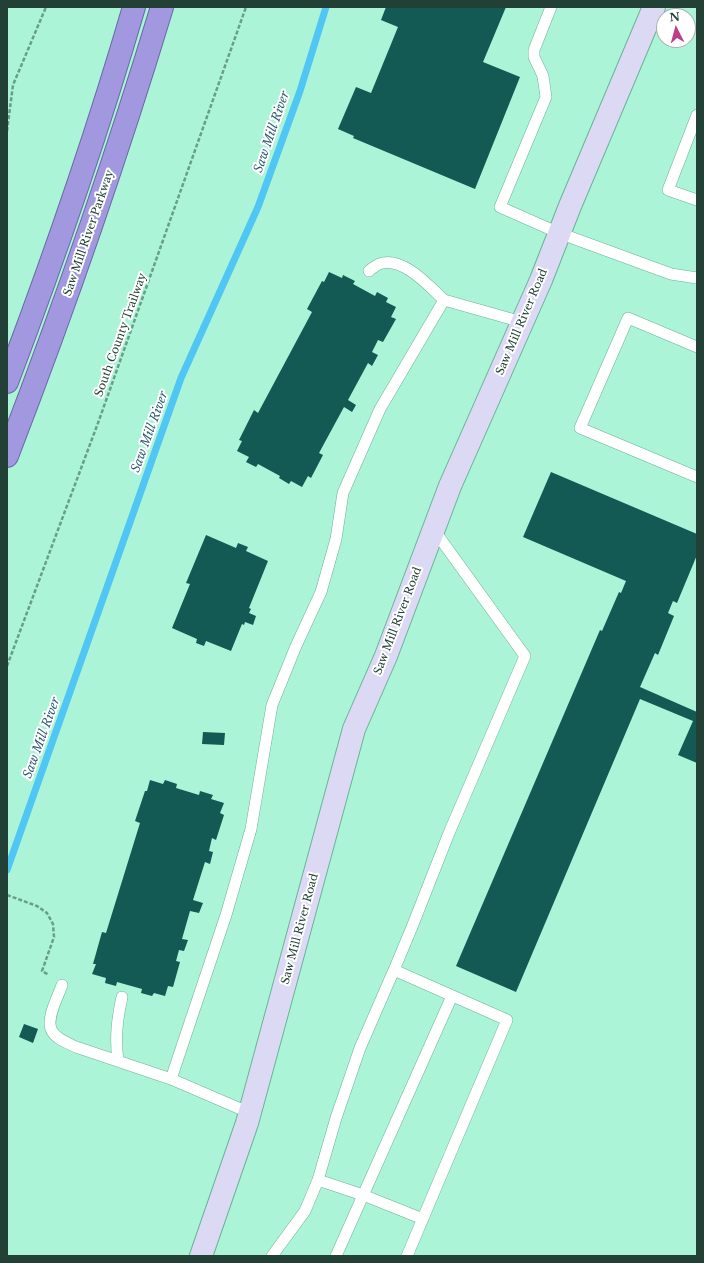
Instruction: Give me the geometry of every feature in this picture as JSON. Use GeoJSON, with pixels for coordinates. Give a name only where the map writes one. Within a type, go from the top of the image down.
{"type":"FeatureCollection","features":[{"type":"Feature","properties":{"kind":"highway"},"geometry":{"type":"LineString","coordinates":[[7,382],[65,225],[96,132],[134,7]]}},
{"type":"Feature","properties":{"kind":"highway","name":"Saw Mill River Parkway"},"geometry":{"type":"LineString","coordinates":[[7,456],[91,228],[162,7]]}},
{"type":"Feature","properties":{"kind":"main road","name":"Saw Mill River Road"},"geometry":{"type":"LineString","coordinates":[[201,1256],[250,1113],[354,729],[386,656],[450,486],[522,322],[654,7]]}},
{"type":"Feature","properties":{"kind":"lane"},"geometry":{"type":"LineString","coordinates":[[551,7],[534,50],[534,57],[543,76],[546,96],[500,207],[559,233],[671,274],[697,278]]}},
{"type":"Feature","properties":{"kind":"lane"},"geometry":{"type":"LineString","coordinates":[[697,115],[668,190],[697,200]]}},
{"type":"Feature","properties":{"kind":"lane"},"geometry":{"type":"LineString","coordinates":[[369,271],[380,264],[393,262],[410,270],[444,300],[522,322]]}},
{"type":"Feature","properties":{"kind":"lane"},"geometry":{"type":"LineString","coordinates":[[170,1079],[226,915],[251,829],[272,705],[296,646],[321,592],[336,539],[343,493],[380,409],[444,300]]}},
{"type":"Feature","properties":{"kind":"lane"},"geometry":{"type":"LineString","coordinates":[[697,348],[628,318],[580,428],[697,477]]}},
{"type":"Feature","properties":{"kind":"lane"},"geometry":{"type":"LineString","coordinates":[[272,1256],[305,1211],[318,1180],[336,1118],[360,1048],[412,928],[449,833],[525,656],[434,530]]}},
{"type":"Feature","properties":{"kind":"lane"},"geometry":{"type":"LineString","coordinates":[[394,970],[508,1020],[407,1256]]}},
{"type":"Feature","properties":{"kind":"lane"},"geometry":{"type":"LineString","coordinates":[[62,985],[49,1023],[52,1032],[62,1040],[170,1079],[250,1113]]}},
{"type":"Feature","properties":{"kind":"lane"},"geometry":{"type":"LineString","coordinates":[[336,1256],[452,996]]}},
{"type":"Feature","properties":{"kind":"lane"},"geometry":{"type":"LineString","coordinates":[[118,1061],[116,1025],[122,998]]}},
{"type":"Feature","properties":{"kind":"lane"},"geometry":{"type":"LineString","coordinates":[[318,1180],[423,1219]]}},
{"type":"Feature","properties":{"kind":"path"},"geometry":{"type":"LineString","coordinates":[[7,131],[14,85],[46,7]]}},
{"type":"Feature","properties":{"kind":"path","name":"South County Trailway"},"geometry":{"type":"LineString","coordinates":[[7,666],[100,416],[246,7]]}},
{"type":"Feature","properties":{"kind":"path"},"geometry":{"type":"LineString","coordinates":[[7,895],[37,906],[47,913],[53,924],[54,937],[42,971],[62,985]]}},
{"type":"Feature","properties":{"kind":"building"},"geometry":{"type":"Polygon","coordinates":[[[386,7],[506,7],[483,62],[520,77],[475,189],[353,138],[354,136],[338,129],[356,87],[371,93],[398,27],[381,20],[386,7]]]}},
{"type":"Feature","properties":{"kind":"building"},"geometry":{"type":"Polygon","coordinates":[[[329,272],[342,278],[343,275],[355,281],[353,284],[375,296],[377,292],[388,298],[386,302],[396,307],[391,317],[396,319],[383,342],[378,340],[372,352],[378,355],[372,366],[368,363],[348,400],[356,405],[352,412],[344,407],[319,453],[323,455],[311,478],[308,476],[302,487],[291,481],[289,484],[279,478],[280,476],[258,464],[256,467],[246,462],[249,457],[237,451],[242,441],[239,440],[254,410],[258,413],[312,312],[307,309],[322,281],[324,282],[329,272]]]}},
{"type":"Feature","properties":{"kind":"building"},"geometry":{"type":"Polygon","coordinates":[[[551,472],[697,534],[697,555],[677,603],[673,601],[668,613],[674,616],[658,655],[655,653],[640,687],[697,712],[697,763],[678,755],[693,721],[640,699],[516,992],[456,966],[600,630],[602,631],[619,592],[621,593],[626,581],[523,537],[551,472]]]}},
{"type":"Feature","properties":{"kind":"building"},"geometry":{"type":"Polygon","coordinates":[[[206,535],[236,548],[238,543],[248,547],[246,551],[268,561],[249,608],[251,609],[249,613],[256,616],[253,625],[245,622],[244,625],[242,624],[231,651],[206,641],[204,646],[196,643],[197,639],[172,628],[190,584],[186,583],[206,535]]]}},
{"type":"Feature","properties":{"kind":"building"},"geometry":{"type":"Polygon","coordinates":[[[203,732],[225,733],[224,745],[202,744],[203,732]]]}},
{"type":"Feature","properties":{"kind":"building"},"geometry":{"type":"Polygon","coordinates":[[[150,780],[163,784],[165,780],[177,784],[176,788],[199,795],[200,791],[213,795],[211,799],[224,803],[220,813],[224,815],[216,840],[212,838],[209,851],[213,852],[210,864],[205,862],[193,900],[203,903],[199,913],[190,911],[182,939],[188,940],[184,951],[179,950],[176,961],[180,962],[173,987],[168,986],[165,996],[154,993],[152,996],[141,993],[142,989],[117,982],[116,986],[105,983],[106,978],[92,974],[96,964],[93,964],[102,932],[106,933],[140,823],[135,821],[150,780]]]}},
{"type":"Feature","properties":{"kind":"building"},"geometry":{"type":"Polygon","coordinates":[[[24,1024],[38,1029],[33,1043],[19,1037],[24,1024]]]}},
{"type":"Feature","properties":{"kind":"waterway","name":"Saw Mill River"},"geometry":{"type":"LineString","coordinates":[[7,870],[181,378],[258,207],[300,91],[326,7]]}}]}
